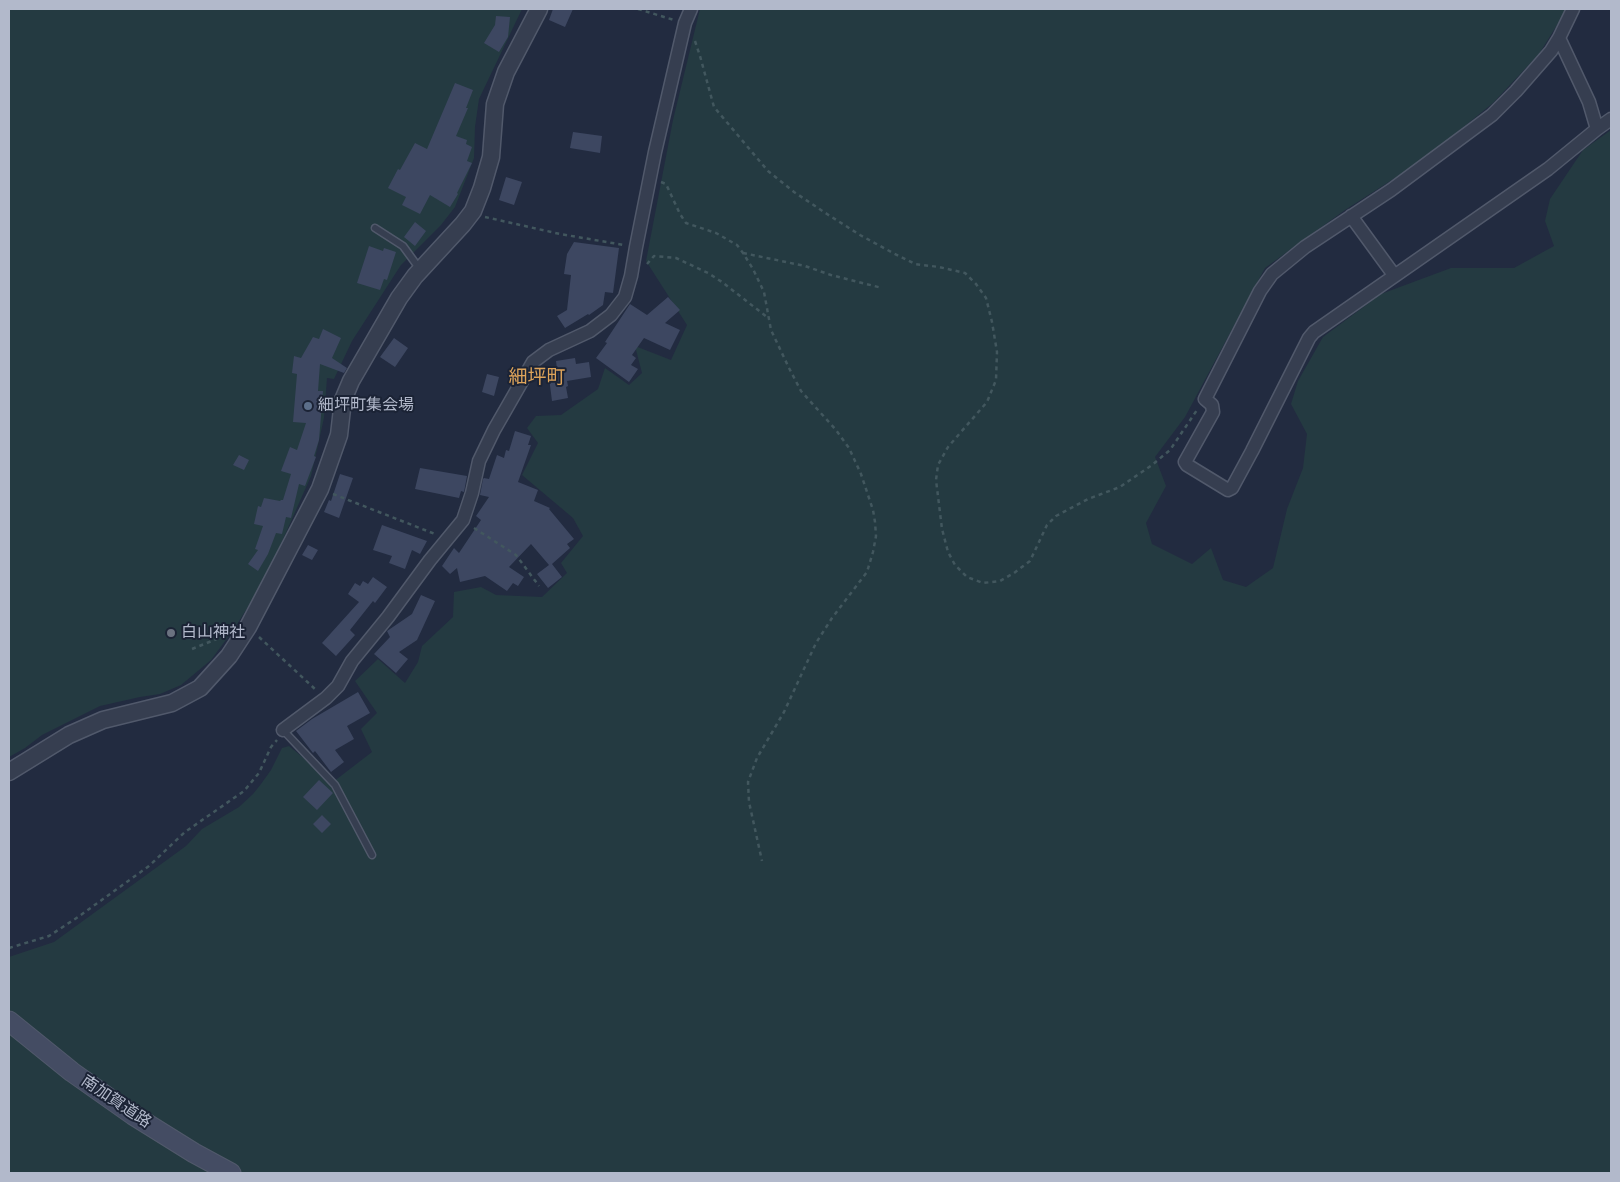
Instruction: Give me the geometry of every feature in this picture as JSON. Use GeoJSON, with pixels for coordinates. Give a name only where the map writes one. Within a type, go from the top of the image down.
{"type":"FeatureCollection","features":[{"type":"Feature","properties":{"kind":"main road","name":"南加賀道路"},"geometry":{"type":"LineString","coordinates":[[11,1024],[72,1072],[133,1114],[194,1153],[231,1173]]}},
{"type":"Feature","properties":{"kind":"street"},"geometry":{"type":"LineString","coordinates":[[9,772],[69,736],[103,720],[172,703],[200,688],[229,656],[248,627],[320,489],[339,435],[343,400],[351,380],[399,298],[420,270],[473,211],[491,157],[495,104],[506,72],[539,9]]}},
{"type":"Feature","properties":{"kind":"street"},"geometry":{"type":"LineString","coordinates":[[283,730],[326,698],[338,686],[352,661],[462,520],[472,493],[479,461],[494,430],[533,362],[549,350],[590,331],[611,316],[625,297],[684,28],[691,9]]}},
{"type":"Feature","properties":{"kind":"street"},"geometry":{"type":"LineString","coordinates":[[1573,9],[1551,51],[1492,115],[1390,190],[1305,247],[1272,274],[1260,291],[1205,398],[1212,405],[1213,412],[1185,462],[1187,466],[1228,490],[1232,488],[1309,338],[1314,332],[1548,169],[1611,119]]}},
{"type":"Feature","properties":{"kind":"street"},"geometry":{"type":"LineString","coordinates":[[1559,38],[1589,102],[1597,129]]}},
{"type":"Feature","properties":{"kind":"street"},"geometry":{"type":"LineString","coordinates":[[1351,216],[1394,275]]}},
{"type":"Feature","properties":{"kind":"lane"},"geometry":{"type":"LineString","coordinates":[[375,228],[403,246],[420,270]]}},
{"type":"Feature","properties":{"kind":"lane"},"geometry":{"type":"LineString","coordinates":[[283,730],[335,785],[372,855]]}},
{"type":"Feature","properties":{"kind":"path"},"geometry":{"type":"LineString","coordinates":[[638,9],[684,28],[694,40],[714,108],[768,171],[794,192],[827,214],[915,264],[965,273],[986,298],[997,352],[996,380],[987,402],[948,447],[938,465],[936,480],[942,529],[948,552],[955,565],[967,577],[983,583],[1000,581],[1030,561],[1047,525],[1056,516],[1088,499],[1120,488],[1152,466],[1170,450],[1205,398]]}},
{"type":"Feature","properties":{"kind":"path"},"geometry":{"type":"LineString","coordinates":[[650,179],[666,184],[686,223],[716,233],[737,245],[743,252],[764,292],[770,330],[801,391],[849,448],[861,474],[873,510],[876,536],[867,572],[832,618],[816,643],[784,712],[757,758],[748,782],[749,802],[762,861]]}},
{"type":"Feature","properties":{"kind":"path"},"geometry":{"type":"LineString","coordinates":[[473,211],[486,217],[560,234],[636,247]]}},
{"type":"Feature","properties":{"kind":"path"},"geometry":{"type":"LineString","coordinates":[[743,252],[805,266],[831,275],[882,288]]}},
{"type":"Feature","properties":{"kind":"path"},"geometry":{"type":"LineString","coordinates":[[632,268],[644,267],[654,256],[676,258],[708,273],[722,282],[768,318]]}},
{"type":"Feature","properties":{"kind":"path"},"geometry":{"type":"LineString","coordinates":[[320,489],[448,539]]}},
{"type":"Feature","properties":{"kind":"path"},"geometry":{"type":"LineString","coordinates":[[462,520],[516,555],[539,586]]}},
{"type":"Feature","properties":{"kind":"path"},"geometry":{"type":"LineString","coordinates":[[192,649],[248,627],[326,698]]}},
{"type":"Feature","properties":{"kind":"path"},"geometry":{"type":"LineString","coordinates":[[9,948],[49,936],[78,918],[149,866],[185,832],[244,791],[259,773],[271,747],[283,730]]}},
{"type":"Feature","properties":{"kind":"shaded area"},"geometry":{"type":"Polygon","coordinates":[[[9,9],[522,9],[479,99],[475,127],[474,158],[455,207],[441,225],[401,265],[352,341],[334,379],[327,378],[324,418],[311,476],[265,580],[234,629],[211,660],[181,685],[160,694],[100,706],[42,735],[9,757],[9,9]]]}},
{"type":"Feature","properties":{"kind":"shaded area"},"geometry":{"type":"Polygon","coordinates":[[[700,9],[1567,9],[1539,54],[1493,103],[1423,160],[1345,210],[1265,268],[1185,417],[1155,457],[1166,486],[1146,523],[1152,544],[1192,564],[1211,548],[1223,580],[1246,587],[1273,568],[1287,509],[1303,468],[1307,434],[1291,404],[1298,381],[1323,337],[1381,294],[1451,268],[1514,268],[1554,246],[1545,221],[1550,199],[1583,150],[1611,130],[1611,1173],[9,1173],[9,957],[54,942],[186,846],[202,829],[239,807],[261,784],[271,770],[282,748],[289,746],[333,782],[372,752],[361,729],[377,713],[355,681],[378,659],[405,683],[418,662],[422,646],[453,617],[454,592],[481,587],[496,595],[542,597],[567,573],[561,563],[583,536],[573,518],[522,475],[538,443],[527,428],[536,416],[561,415],[598,389],[605,368],[629,385],[642,373],[635,346],[671,360],[687,325],[646,261],[673,120],[700,9]]]}},
{"type":"Feature","properties":{"kind":"building"},"geometry":{"type":"Polygon","coordinates":[[[553,9],[573,9],[565,27],[549,20],[553,9]]]}},
{"type":"Feature","properties":{"kind":"building"},"geometry":{"type":"Polygon","coordinates":[[[496,16],[510,17],[508,37],[499,52],[484,43],[495,25],[496,16]]]}},
{"type":"Feature","properties":{"kind":"building"},"geometry":{"type":"Polygon","coordinates":[[[455,83],[473,90],[466,108],[468,108],[456,136],[467,140],[466,144],[472,147],[467,161],[472,163],[450,207],[430,195],[420,214],[402,205],[406,197],[388,188],[415,143],[427,149],[455,83]]]}},
{"type":"Feature","properties":{"kind":"building"},"geometry":{"type":"Polygon","coordinates":[[[573,132],[602,136],[600,153],[570,148],[573,132]]]}},
{"type":"Feature","properties":{"kind":"building"},"geometry":{"type":"Polygon","coordinates":[[[506,177],[522,182],[514,205],[499,200],[506,177]]]}},
{"type":"Feature","properties":{"kind":"building"},"geometry":{"type":"Polygon","coordinates":[[[415,222],[426,231],[415,246],[404,237],[415,222]]]}},
{"type":"Feature","properties":{"kind":"building"},"geometry":{"type":"Polygon","coordinates":[[[574,242],[619,248],[613,293],[605,292],[603,305],[565,328],[557,316],[567,310],[571,275],[564,274],[567,254],[574,242]]]}},
{"type":"Feature","properties":{"kind":"building"},"geometry":{"type":"Polygon","coordinates":[[[369,246],[383,251],[384,248],[396,252],[387,280],[384,279],[380,290],[357,283],[369,246]]]}},
{"type":"Feature","properties":{"kind":"building"},"geometry":{"type":"Polygon","coordinates":[[[668,297],[680,310],[665,323],[680,330],[670,350],[644,338],[632,355],[636,358],[631,365],[638,369],[629,382],[596,358],[630,304],[647,315],[668,297]]]}},
{"type":"Feature","properties":{"kind":"building"},"geometry":{"type":"Polygon","coordinates":[[[323,329],[341,338],[332,358],[347,368],[344,373],[320,364],[318,391],[323,391],[319,440],[314,456],[316,457],[305,486],[299,484],[291,518],[286,517],[282,534],[276,533],[268,554],[258,571],[248,564],[258,550],[255,549],[263,526],[254,524],[258,506],[261,507],[264,498],[283,500],[291,474],[281,471],[290,447],[297,450],[306,423],[293,422],[297,374],[292,373],[294,356],[301,358],[313,337],[319,339],[323,329]]]}},
{"type":"Feature","properties":{"kind":"building"},"geometry":{"type":"Polygon","coordinates":[[[394,338],[408,348],[395,367],[380,357],[394,338]]]}},
{"type":"Feature","properties":{"kind":"building"},"geometry":{"type":"Polygon","coordinates":[[[575,358],[576,364],[589,362],[591,377],[567,381],[568,398],[552,401],[548,370],[557,369],[556,361],[575,358]]]}},
{"type":"Feature","properties":{"kind":"building"},"geometry":{"type":"Polygon","coordinates":[[[487,374],[499,377],[494,396],[482,392],[487,374]]]}},
{"type":"Feature","properties":{"kind":"building"},"geometry":{"type":"Polygon","coordinates":[[[515,431],[531,436],[528,445],[531,445],[518,482],[538,490],[534,501],[550,508],[574,539],[567,544],[570,548],[552,564],[562,577],[548,588],[537,574],[549,565],[531,544],[509,567],[524,577],[518,586],[513,583],[507,591],[485,576],[460,582],[457,568],[450,574],[442,566],[454,548],[459,553],[481,520],[476,516],[489,497],[480,495],[483,479],[489,479],[497,455],[504,458],[506,450],[509,451],[515,431]]]}},
{"type":"Feature","properties":{"kind":"building"},"geometry":{"type":"Polygon","coordinates":[[[239,455],[249,460],[244,470],[233,465],[239,455]]]}},
{"type":"Feature","properties":{"kind":"building"},"geometry":{"type":"Polygon","coordinates":[[[420,468],[467,476],[464,492],[461,491],[459,498],[415,489],[420,468]]]}},
{"type":"Feature","properties":{"kind":"building"},"geometry":{"type":"Polygon","coordinates":[[[340,474],[353,478],[339,518],[324,512],[329,500],[331,501],[340,474]]]}},
{"type":"Feature","properties":{"kind":"building"},"geometry":{"type":"Polygon","coordinates":[[[382,525],[427,541],[420,554],[412,550],[405,569],[389,563],[392,556],[373,550],[382,525]]]}},
{"type":"Feature","properties":{"kind":"building"},"geometry":{"type":"Polygon","coordinates":[[[308,545],[318,550],[312,560],[302,555],[308,545]]]}},
{"type":"Feature","properties":{"kind":"building"},"geometry":{"type":"Polygon","coordinates":[[[373,577],[387,587],[350,630],[355,635],[336,656],[322,643],[359,602],[348,594],[355,583],[360,586],[363,581],[368,584],[373,577]]]}},
{"type":"Feature","properties":{"kind":"building"},"geometry":{"type":"Polygon","coordinates":[[[421,595],[435,601],[417,640],[399,652],[408,659],[396,673],[374,654],[390,637],[387,631],[412,614],[421,595]]]}},
{"type":"Feature","properties":{"kind":"building"},"geometry":{"type":"Polygon","coordinates":[[[358,692],[370,713],[347,726],[354,739],[335,750],[344,762],[331,772],[296,731],[312,719],[358,692]]]}},
{"type":"Feature","properties":{"kind":"building"},"geometry":{"type":"Polygon","coordinates":[[[319,780],[333,793],[317,810],[303,797],[319,780]]]}},
{"type":"Feature","properties":{"kind":"building"},"geometry":{"type":"Polygon","coordinates":[[[322,815],[331,824],[322,833],[313,824],[322,815]]]}},
{"type":"Feature","properties":{"kind":"place","name":"細坪町集会場"},"geometry":{"type":"Point","coordinates":[308,406]}},
{"type":"Feature","properties":{"kind":"place","name":"白山神社"},"geometry":{"type":"Point","coordinates":[171,633]}},
{"type":"Feature","properties":{"kind":"district","name":"細坪町"},"geometry":{"type":"Point","coordinates":[537,378]}}]}
